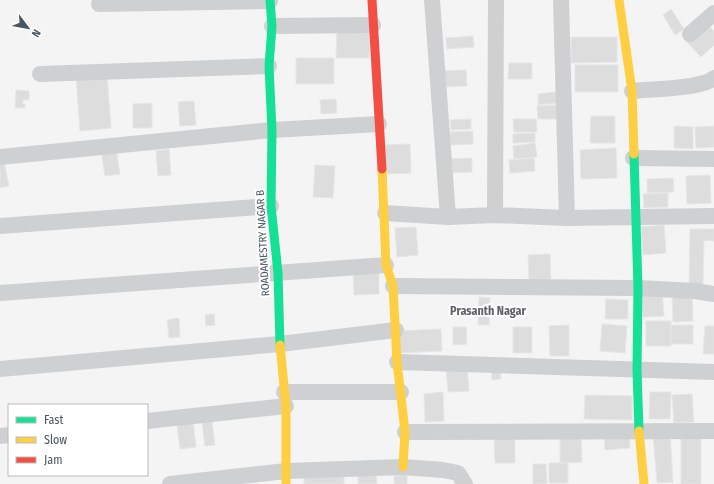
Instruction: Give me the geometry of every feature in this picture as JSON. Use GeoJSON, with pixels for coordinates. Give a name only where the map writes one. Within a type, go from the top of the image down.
{"type":"FeatureCollection","features":[{"type":"Feature","properties":{"kind":"street"},"geometry":{"type":"LineString","coordinates":[[372,0],[385,214],[386,266],[393,286],[397,362],[405,432],[404,467]]}},
{"type":"Feature","properties":{"kind":"street"},"geometry":{"type":"LineString","coordinates":[[432,0],[448,217]]}},
{"type":"Feature","properties":{"kind":"street"},"geometry":{"type":"LineString","coordinates":[[495,215],[496,0]]}},
{"type":"Feature","properties":{"kind":"street"},"geometry":{"type":"LineString","coordinates":[[561,0],[567,218]]}},
{"type":"Feature","properties":{"kind":"street"},"geometry":{"type":"LineString","coordinates":[[619,0],[632,91],[638,288],[637,369],[639,431],[644,484]]}},
{"type":"Feature","properties":{"kind":"street"},"geometry":{"type":"LineString","coordinates":[[99,4],[270,1]]}},
{"type":"Feature","properties":{"kind":"street","name":"ROADAMESTRY NAGAR B"},"geometry":{"type":"LineString","coordinates":[[270,1],[272,26],[269,66],[272,130],[272,206],[278,273],[280,344],[285,399],[286,477]]}},
{"type":"Feature","properties":{"kind":"street"},"geometry":{"type":"LineString","coordinates":[[690,34],[714,13]]}},
{"type":"Feature","properties":{"kind":"street"},"geometry":{"type":"LineString","coordinates":[[272,26],[373,25]]}},
{"type":"Feature","properties":{"kind":"street"},"geometry":{"type":"LineString","coordinates":[[40,74],[269,66]]}},
{"type":"Feature","properties":{"kind":"street"},"geometry":{"type":"LineString","coordinates":[[632,91],[694,85],[710,81],[714,78]]}},
{"type":"Feature","properties":{"kind":"street"},"geometry":{"type":"LineString","coordinates":[[0,157],[272,130],[379,124]]}},
{"type":"Feature","properties":{"kind":"street"},"geometry":{"type":"LineString","coordinates":[[633,158],[714,160]]}},
{"type":"Feature","properties":{"kind":"street"},"geometry":{"type":"LineString","coordinates":[[0,226],[272,206]]}},
{"type":"Feature","properties":{"kind":"street"},"geometry":{"type":"LineString","coordinates":[[385,214],[448,217],[495,215],[567,218],[714,216]]}},
{"type":"Feature","properties":{"kind":"street"},"geometry":{"type":"LineString","coordinates":[[0,293],[386,266]]}},
{"type":"Feature","properties":{"kind":"street"},"geometry":{"type":"LineString","coordinates":[[393,286],[638,288],[695,291],[714,294]]}},
{"type":"Feature","properties":{"kind":"street"},"geometry":{"type":"LineString","coordinates":[[0,369],[280,344],[396,330]]}},
{"type":"Feature","properties":{"kind":"street"},"geometry":{"type":"LineString","coordinates":[[397,362],[714,372]]}},
{"type":"Feature","properties":{"kind":"street"},"geometry":{"type":"LineString","coordinates":[[148,421],[285,399],[401,392]]}},
{"type":"Feature","properties":{"kind":"street"},"geometry":{"type":"LineString","coordinates":[[405,432],[714,431]]}},
{"type":"Feature","properties":{"kind":"street"},"geometry":{"type":"LineString","coordinates":[[170,484],[286,477],[404,467],[442,470],[458,473],[465,484]]}},
{"type":"Feature","properties":{"kind":"building"},"geometry":{"type":"Polygon","coordinates":[[[671,9],[684,29],[675,35],[663,15],[671,9]]]}},
{"type":"Feature","properties":{"kind":"building"},"geometry":{"type":"Polygon","coordinates":[[[705,22],[714,31],[714,45],[701,57],[685,40],[705,22]]]}},
{"type":"Feature","properties":{"kind":"building"},"geometry":{"type":"Polygon","coordinates":[[[337,28],[370,29],[369,58],[336,58],[337,28]]]}},
{"type":"Feature","properties":{"kind":"building"},"geometry":{"type":"Polygon","coordinates":[[[473,36],[474,47],[447,49],[446,38],[473,36]]]}},
{"type":"Feature","properties":{"kind":"building"},"geometry":{"type":"Polygon","coordinates":[[[571,37],[617,37],[617,62],[571,63],[571,37]]]}},
{"type":"Feature","properties":{"kind":"building"},"geometry":{"type":"Polygon","coordinates":[[[296,58],[334,58],[334,84],[296,84],[296,58]]]}},
{"type":"Feature","properties":{"kind":"building"},"geometry":{"type":"Polygon","coordinates":[[[509,63],[532,63],[532,79],[508,79],[509,63]]]}},
{"type":"Feature","properties":{"kind":"building"},"geometry":{"type":"Polygon","coordinates":[[[575,65],[618,65],[618,92],[575,92],[575,65]]]}},
{"type":"Feature","properties":{"kind":"building"},"geometry":{"type":"Polygon","coordinates":[[[466,70],[467,86],[444,87],[443,71],[466,70]]]}},
{"type":"Feature","properties":{"kind":"building"},"geometry":{"type":"Polygon","coordinates":[[[107,74],[111,128],[80,131],[76,76],[107,74]]]}},
{"type":"Feature","properties":{"kind":"building"},"geometry":{"type":"Polygon","coordinates":[[[16,90],[29,91],[29,100],[23,100],[25,108],[15,108],[16,90]]]}},
{"type":"Feature","properties":{"kind":"building"},"geometry":{"type":"Polygon","coordinates":[[[556,92],[557,103],[538,105],[538,94],[556,92]]]}},
{"type":"Feature","properties":{"kind":"building"},"geometry":{"type":"Polygon","coordinates":[[[336,99],[337,113],[321,114],[320,100],[336,99]]]}},
{"type":"Feature","properties":{"kind":"building"},"geometry":{"type":"Polygon","coordinates":[[[194,101],[196,125],[180,126],[178,102],[194,101]]]}},
{"type":"Feature","properties":{"kind":"building"},"geometry":{"type":"Polygon","coordinates":[[[152,103],[152,128],[133,128],[133,104],[152,103]]]}},
{"type":"Feature","properties":{"kind":"building"},"geometry":{"type":"Polygon","coordinates":[[[559,105],[559,119],[538,119],[537,106],[559,105]]]}},
{"type":"Feature","properties":{"kind":"building"},"geometry":{"type":"Polygon","coordinates":[[[591,116],[615,116],[615,143],[590,143],[591,116]]]}},
{"type":"Feature","properties":{"kind":"building"},"geometry":{"type":"Polygon","coordinates":[[[471,119],[471,129],[451,130],[450,120],[471,119]]]}},
{"type":"Feature","properties":{"kind":"building"},"geometry":{"type":"Polygon","coordinates":[[[513,119],[536,119],[537,132],[514,132],[513,119]]]}},
{"type":"Feature","properties":{"kind":"building"},"geometry":{"type":"Polygon","coordinates":[[[674,126],[693,127],[693,149],[674,148],[674,126]]]}},
{"type":"Feature","properties":{"kind":"building"},"geometry":{"type":"Polygon","coordinates":[[[714,126],[714,147],[696,148],[695,127],[714,126]]]}},
{"type":"Feature","properties":{"kind":"building"},"geometry":{"type":"Polygon","coordinates":[[[473,131],[473,144],[450,145],[450,132],[473,131]]]}},
{"type":"Feature","properties":{"kind":"building"},"geometry":{"type":"Polygon","coordinates":[[[535,133],[535,142],[513,143],[513,134],[535,133]]]}},
{"type":"Feature","properties":{"kind":"building"},"geometry":{"type":"Polygon","coordinates":[[[535,143],[537,157],[514,159],[513,146],[535,143]]]}},
{"type":"Feature","properties":{"kind":"building"},"geometry":{"type":"Polygon","coordinates":[[[410,144],[411,173],[386,174],[385,145],[410,144]]]}},
{"type":"Feature","properties":{"kind":"building"},"geometry":{"type":"Polygon","coordinates":[[[116,148],[120,174],[105,176],[101,150],[116,148]]]}},
{"type":"Feature","properties":{"kind":"building"},"geometry":{"type":"Polygon","coordinates":[[[616,148],[617,178],[581,179],[580,150],[616,148]]]}},
{"type":"Feature","properties":{"kind":"building"},"geometry":{"type":"Polygon","coordinates":[[[169,149],[171,175],[158,176],[156,151],[169,149]]]}},
{"type":"Feature","properties":{"kind":"building"},"geometry":{"type":"Polygon","coordinates":[[[472,158],[472,172],[450,173],[449,159],[472,158]]]}},
{"type":"Feature","properties":{"kind":"building"},"geometry":{"type":"Polygon","coordinates":[[[534,158],[535,171],[510,173],[509,160],[534,158]]]}},
{"type":"Feature","properties":{"kind":"building"},"geometry":{"type":"Polygon","coordinates":[[[4,161],[9,186],[0,188],[0,162],[4,161]]]}},
{"type":"Feature","properties":{"kind":"building"},"geometry":{"type":"Polygon","coordinates":[[[315,165],[335,166],[333,198],[313,197],[315,165]]]}},
{"type":"Feature","properties":{"kind":"building"},"geometry":{"type":"Polygon","coordinates":[[[710,175],[711,203],[687,204],[686,176],[710,175]]]}},
{"type":"Feature","properties":{"kind":"building"},"geometry":{"type":"Polygon","coordinates":[[[673,178],[674,192],[647,193],[647,179],[673,178]]]}},
{"type":"Feature","properties":{"kind":"building"},"geometry":{"type":"Polygon","coordinates":[[[668,193],[668,207],[644,208],[643,194],[668,193]]]}},
{"type":"Feature","properties":{"kind":"building"},"geometry":{"type":"Polygon","coordinates":[[[664,225],[666,253],[643,255],[641,227],[664,225]]]}},
{"type":"Feature","properties":{"kind":"building"},"geometry":{"type":"Polygon","coordinates":[[[416,227],[418,255],[397,257],[395,228],[416,227]]]}},
{"type":"Feature","properties":{"kind":"building"},"geometry":{"type":"Polygon","coordinates":[[[690,229],[714,229],[714,241],[704,240],[703,286],[689,286],[690,229]]]}},
{"type":"Feature","properties":{"kind":"building"},"geometry":{"type":"Polygon","coordinates":[[[550,254],[551,281],[529,282],[528,255],[550,254]]]}},
{"type":"Feature","properties":{"kind":"building"},"geometry":{"type":"Polygon","coordinates":[[[353,270],[379,270],[379,294],[354,295],[353,270]]]}},
{"type":"Feature","properties":{"kind":"building"},"geometry":{"type":"Polygon","coordinates":[[[662,290],[664,316],[643,317],[642,291],[662,290]]]}},
{"type":"Feature","properties":{"kind":"building"},"geometry":{"type":"Polygon","coordinates":[[[692,293],[693,321],[673,322],[672,294],[692,293]]]}},
{"type":"Feature","properties":{"kind":"building"},"geometry":{"type":"Polygon","coordinates":[[[479,297],[490,298],[489,325],[478,325],[479,297]]]}},
{"type":"Feature","properties":{"kind":"building"},"geometry":{"type":"Polygon","coordinates":[[[606,299],[628,300],[628,319],[605,319],[606,299]]]}},
{"type":"Feature","properties":{"kind":"building"},"geometry":{"type":"Polygon","coordinates":[[[214,314],[215,325],[206,326],[205,315],[214,314]]]}},
{"type":"Feature","properties":{"kind":"building"},"geometry":{"type":"Polygon","coordinates":[[[179,318],[180,337],[169,338],[167,320],[179,318]]]}},
{"type":"Feature","properties":{"kind":"building"},"geometry":{"type":"Polygon","coordinates":[[[646,321],[671,321],[671,346],[646,346],[646,321]]]}},
{"type":"Feature","properties":{"kind":"building"},"geometry":{"type":"Polygon","coordinates":[[[602,324],[627,326],[625,353],[600,351],[602,324]]]}},
{"type":"Feature","properties":{"kind":"building"},"geometry":{"type":"Polygon","coordinates":[[[569,325],[569,356],[550,356],[549,326],[569,325]]]}},
{"type":"Feature","properties":{"kind":"building"},"geometry":{"type":"Polygon","coordinates":[[[671,325],[693,325],[693,344],[671,344],[671,325]]]}},
{"type":"Feature","properties":{"kind":"building"},"geometry":{"type":"Polygon","coordinates":[[[705,326],[714,326],[714,354],[703,354],[705,326]]]}},
{"type":"Feature","properties":{"kind":"building"},"geometry":{"type":"Polygon","coordinates":[[[453,327],[466,327],[467,344],[453,345],[453,327]]]}},
{"type":"Feature","properties":{"kind":"building"},"geometry":{"type":"Polygon","coordinates":[[[513,327],[532,327],[532,353],[513,353],[513,327]]]}},
{"type":"Feature","properties":{"kind":"building"},"geometry":{"type":"Polygon","coordinates":[[[441,329],[442,351],[398,353],[398,331],[441,329]]]}},
{"type":"Feature","properties":{"kind":"building"},"geometry":{"type":"Polygon","coordinates":[[[467,365],[469,391],[448,392],[446,366],[467,365]]]}},
{"type":"Feature","properties":{"kind":"building"},"geometry":{"type":"Polygon","coordinates":[[[500,366],[501,379],[492,380],[491,367],[500,366]]]}},
{"type":"Feature","properties":{"kind":"building"},"geometry":{"type":"Polygon","coordinates":[[[443,392],[444,421],[425,422],[424,394],[443,392]]]}},
{"type":"Feature","properties":{"kind":"building"},"geometry":{"type":"Polygon","coordinates":[[[650,392],[671,392],[670,419],[649,419],[650,392]]]}},
{"type":"Feature","properties":{"kind":"building"},"geometry":{"type":"Polygon","coordinates":[[[692,394],[694,422],[674,423],[672,395],[692,394]]]}},
{"type":"Feature","properties":{"kind":"building"},"geometry":{"type":"Polygon","coordinates":[[[585,395],[632,396],[632,420],[584,419],[585,395]]]}},
{"type":"Feature","properties":{"kind":"building"},"geometry":{"type":"Polygon","coordinates":[[[212,421],[215,445],[205,446],[202,422],[212,421]]]}},
{"type":"Feature","properties":{"kind":"building"},"geometry":{"type":"Polygon","coordinates":[[[193,422],[196,447],[180,449],[177,424],[193,422]]]}},
{"type":"Feature","properties":{"kind":"building"},"geometry":{"type":"Polygon","coordinates":[[[629,432],[630,448],[605,450],[604,434],[629,432]]]}},
{"type":"Feature","properties":{"kind":"building"},"geometry":{"type":"Polygon","coordinates":[[[670,432],[673,482],[657,483],[653,434],[670,432]]]}},
{"type":"Feature","properties":{"kind":"building"},"geometry":{"type":"Polygon","coordinates":[[[681,433],[701,433],[701,484],[681,484],[681,433]]]}},
{"type":"Feature","properties":{"kind":"building"},"geometry":{"type":"Polygon","coordinates":[[[515,434],[515,463],[495,463],[494,435],[515,434]]]}},
{"type":"Feature","properties":{"kind":"building"},"geometry":{"type":"Polygon","coordinates":[[[560,434],[581,434],[582,462],[560,463],[560,434]]]}},
{"type":"Feature","properties":{"kind":"building"},"geometry":{"type":"Polygon","coordinates":[[[549,463],[568,463],[568,483],[549,483],[549,463]]]}},
{"type":"Feature","properties":{"kind":"building"},"geometry":{"type":"Polygon","coordinates":[[[533,464],[546,464],[547,484],[533,484],[533,464]]]}},
{"type":"Feature","properties":{"kind":"building"},"geometry":{"type":"Polygon","coordinates":[[[304,473],[344,473],[344,484],[304,484],[304,473]]]}},
{"type":"Feature","properties":{"kind":"building"},"geometry":{"type":"Polygon","coordinates":[[[376,473],[377,484],[358,484],[358,474],[376,473]]]}},
{"type":"Feature","properties":{"kind":"building"},"geometry":{"type":"Polygon","coordinates":[[[407,475],[407,484],[394,484],[394,476],[407,475]]]}},
{"type":"Feature","properties":{"kind":"traffic: fast"},"geometry":{"type":"LineString","coordinates":[[270,0],[272,26],[269,66],[272,130],[271,206],[278,273],[280,345]]}},
{"type":"Feature","properties":{"kind":"traffic: fast"},"geometry":{"type":"LineString","coordinates":[[634,154],[638,288],[637,369],[639,431]]}},
{"type":"Feature","properties":{"kind":"traffic: slow"},"geometry":{"type":"LineString","coordinates":[[619,0],[632,91],[634,154]]}},
{"type":"Feature","properties":{"kind":"traffic: slow"},"geometry":{"type":"LineString","coordinates":[[382,169],[386,265],[393,286],[397,362],[405,432],[403,467]]}},
{"type":"Feature","properties":{"kind":"traffic: slow"},"geometry":{"type":"LineString","coordinates":[[280,345],[286,406],[286,484]]}},
{"type":"Feature","properties":{"kind":"traffic: slow"},"geometry":{"type":"LineString","coordinates":[[639,431],[644,484]]}},
{"type":"Feature","properties":{"kind":"traffic: jam"},"geometry":{"type":"LineString","coordinates":[[372,0],[382,169]]}},
{"type":"Feature","properties":{"kind":"district","name":"Prasanth Nagar"},"geometry":{"type":"Point","coordinates":[488,311]}}]}
